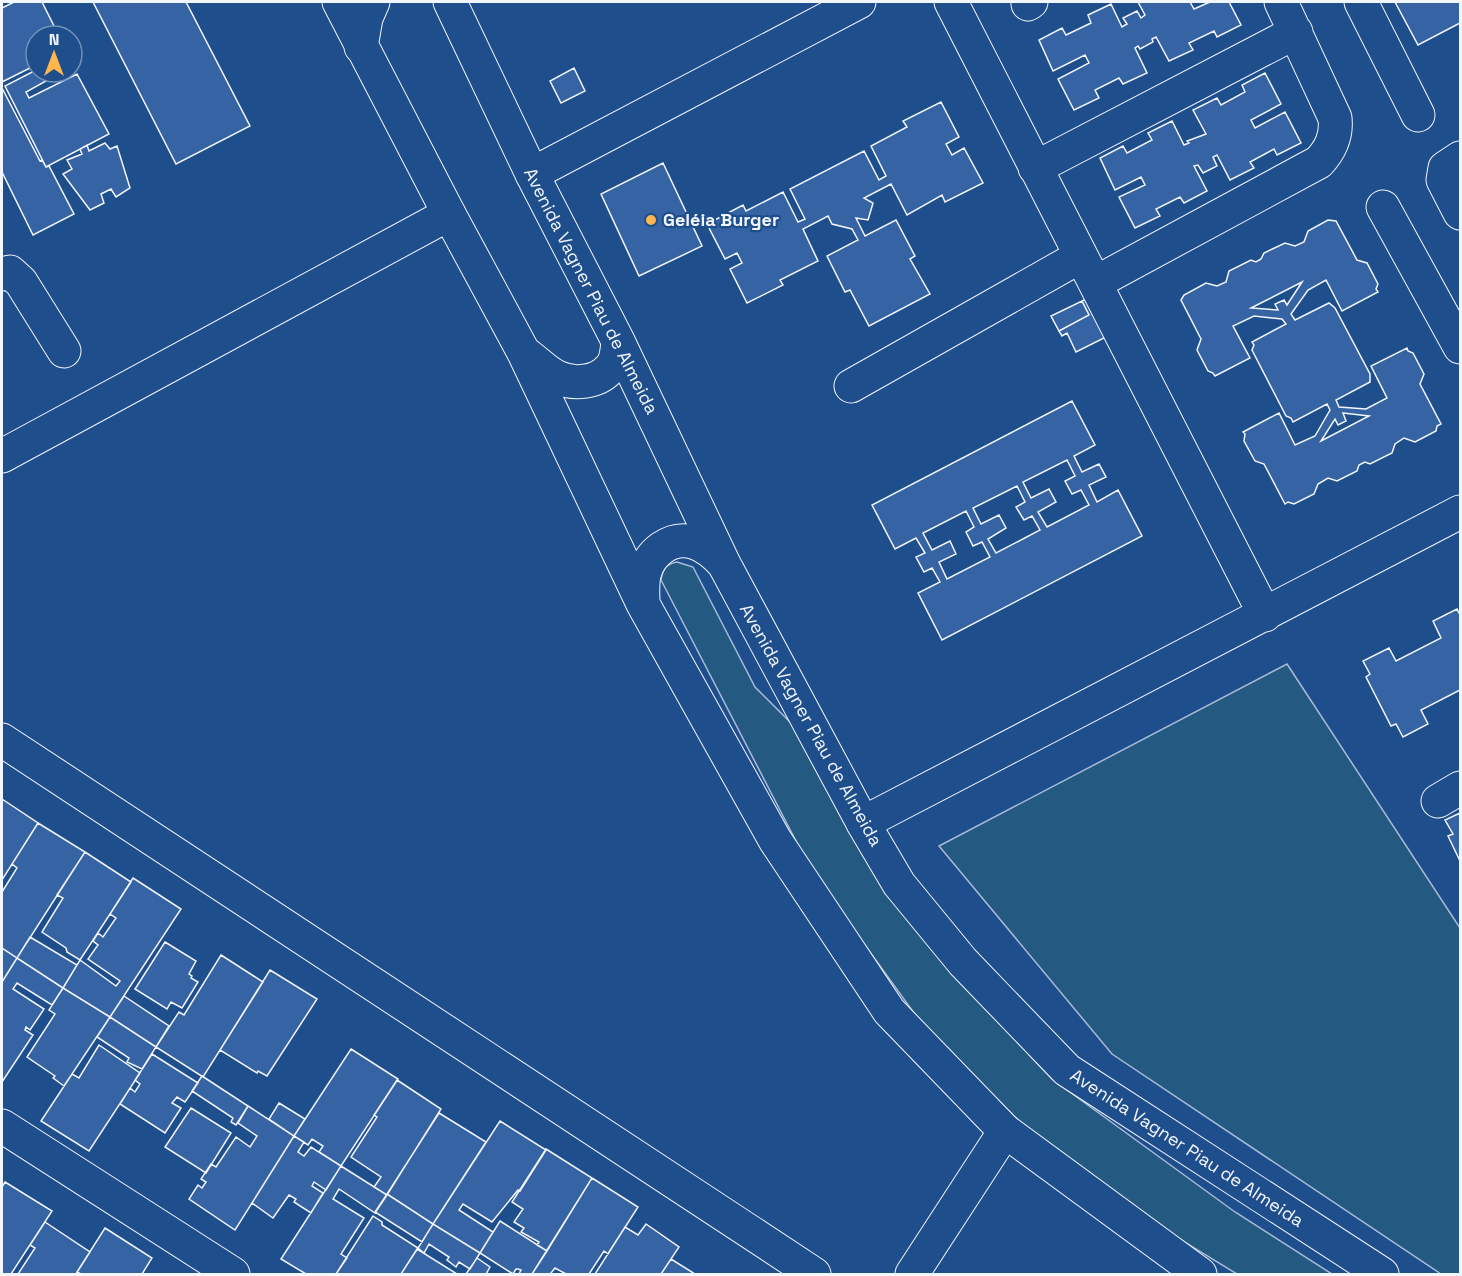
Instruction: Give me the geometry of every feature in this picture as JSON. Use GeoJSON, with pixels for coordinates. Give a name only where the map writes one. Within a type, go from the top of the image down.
{"type":"FeatureCollection","features":[{"type":"Feature","properties":{"kind":"street"},"geometry":{"type":"LineString","coordinates":[[339,2],[361,48],[524,353],[643,604],[775,840],[889,1011],[1005,1131],[1200,1275]]}},
{"type":"Feature","properties":{"kind":"street"},"geometry":{"type":"LineString","coordinates":[[361,48],[366,18],[373,2]]}},
{"type":"Feature","properties":{"kind":"street"},"geometry":{"type":"LineString","coordinates":[[532,174],[859,2]]}},
{"type":"Feature","properties":{"kind":"street"},"geometry":{"type":"LineString","coordinates":[[951,2],[1265,615]]}},
{"type":"Feature","properties":{"kind":"street"},"geometry":{"type":"LineString","coordinates":[[851,386],[1088,270],[1319,162],[1329,151],[1336,128],[1335,118],[1281,2]]}},
{"type":"Feature","properties":{"kind":"street"},"geometry":{"type":"LineString","coordinates":[[1361,2],[1418,115]]}},
{"type":"Feature","properties":{"kind":"street","name":"Avenida Vagner Piau de Almeida"},"geometry":{"type":"LineString","coordinates":[[450,5],[532,174],[618,341],[724,564],[863,823],[899,884],[956,954],[1066,1070],[1382,1275]]}},
{"type":"Feature","properties":{"kind":"street"},"geometry":{"type":"LineString","coordinates":[[1035,168],[1296,32]]}},
{"type":"Feature","properties":{"kind":"street"},"geometry":{"type":"LineString","coordinates":[[1461,158],[1445,168],[1443,180],[1461,213]]}},
{"type":"Feature","properties":{"kind":"street"},"geometry":{"type":"LineString","coordinates":[[1383,207],[1461,346]]}},
{"type":"Feature","properties":{"kind":"street"},"geometry":{"type":"LineString","coordinates":[[2,472],[15,449],[449,214]]}},
{"type":"Feature","properties":{"kind":"street"},"geometry":{"type":"LineString","coordinates":[[2,274],[10,272],[21,282],[64,351]]}},
{"type":"Feature","properties":{"kind":"street"},"geometry":{"type":"LineString","coordinates":[[524,353],[557,377],[576,383],[595,378],[610,369],[616,356],[618,341]]}},
{"type":"Feature","properties":{"kind":"street"},"geometry":{"type":"LineString","coordinates":[[863,823],[1461,512]]}},
{"type":"Feature","properties":{"kind":"street"},"geometry":{"type":"LineString","coordinates":[[643,604],[644,575],[653,554],[671,542],[693,542],[713,552],[724,564]]}},
{"type":"Feature","properties":{"kind":"street"},"geometry":{"type":"LineString","coordinates":[[2,740],[814,1275]]}},
{"type":"Feature","properties":{"kind":"street"},"geometry":{"type":"LineString","coordinates":[[2,1126],[233,1275]]}},
{"type":"Feature","properties":{"kind":"street"},"geometry":{"type":"LineString","coordinates":[[912,1275],[1005,1131]]}},
{"type":"Feature","properties":{"kind":"shaded area"},"geometry":{"type":"Polygon","coordinates":[[[677,562],[693,567],[755,687],[794,726],[971,993],[1052,1079],[1235,1212],[1332,1274],[1237,1274],[1163,1229],[1031,1133],[922,1024],[812,872],[661,580],[666,568],[677,562]]]}},
{"type":"Feature","properties":{"kind":"shaded area"},"geometry":{"type":"Polygon","coordinates":[[[1287,664],[1460,928],[1460,1274],[1441,1274],[1112,1054],[939,846],[1287,664]]]}},
{"type":"Feature","properties":{"kind":"building"},"geometry":{"type":"Polygon","coordinates":[[[14,2],[42,2],[53,24],[24,24],[24,71],[2,82],[2,8],[14,2]]]}},
{"type":"Feature","properties":{"kind":"building"},"geometry":{"type":"Polygon","coordinates":[[[93,2],[186,2],[250,126],[176,164],[93,2]]]}},
{"type":"Feature","properties":{"kind":"building"},"geometry":{"type":"Polygon","coordinates":[[[1138,2],[1190,2],[1194,9],[1210,2],[1229,2],[1241,25],[1217,37],[1214,31],[1189,43],[1193,50],[1169,61],[1156,37],[1152,39],[1153,42],[1140,49],[1138,46],[1135,48],[1147,73],[1123,84],[1119,78],[1095,90],[1099,98],[1074,110],[1058,79],[1089,63],[1085,55],[1053,71],[1039,40],[1062,28],[1066,35],[1091,23],[1088,15],[1111,4],[1122,27],[1127,24],[1123,18],[1137,11],[1141,18],[1145,15],[1138,2]]]}},
{"type":"Feature","properties":{"kind":"building"},"geometry":{"type":"Polygon","coordinates":[[[1395,2],[1460,2],[1460,23],[1418,45],[1395,2]]]}},
{"type":"Feature","properties":{"kind":"building"},"geometry":{"type":"Polygon","coordinates":[[[574,68],[585,91],[561,103],[550,81],[574,68]]]}},
{"type":"Feature","properties":{"kind":"building"},"geometry":{"type":"Polygon","coordinates":[[[1265,73],[1281,104],[1251,120],[1255,128],[1285,112],[1301,143],[1277,155],[1274,149],[1250,162],[1254,168],[1230,180],[1217,155],[1213,157],[1217,166],[1203,173],[1198,165],[1194,166],[1207,191],[1184,203],[1180,197],[1156,209],[1160,216],[1135,228],[1119,197],[1145,185],[1141,177],[1115,190],[1100,158],[1123,146],[1127,153],[1152,140],[1148,133],[1172,121],[1184,145],[1189,143],[1187,141],[1206,134],[1193,110],[1217,98],[1221,105],[1245,92],[1242,85],[1265,73]]]}},
{"type":"Feature","properties":{"kind":"building"},"geometry":{"type":"Polygon","coordinates":[[[24,76],[24,84],[41,84],[26,92],[29,98],[57,84],[82,84],[109,134],[46,167],[5,86],[24,76]]]}},
{"type":"Feature","properties":{"kind":"building"},"geometry":{"type":"Polygon","coordinates":[[[2,88],[40,161],[42,160],[46,167],[49,166],[74,214],[33,235],[2,172],[2,88]]]}},
{"type":"Feature","properties":{"kind":"building"},"geometry":{"type":"Polygon","coordinates":[[[941,102],[959,137],[946,144],[952,155],[964,148],[983,183],[945,202],[942,195],[907,215],[891,184],[864,198],[873,203],[868,220],[856,218],[865,236],[896,220],[915,256],[910,259],[930,294],[869,326],[850,290],[845,292],[827,256],[858,240],[852,229],[832,224],[828,216],[803,229],[818,261],[780,280],[783,285],[747,303],[730,269],[742,263],[737,253],[725,259],[707,224],[743,205],[746,211],[783,192],[798,222],[805,219],[790,189],[864,151],[879,180],[886,176],[871,146],[907,127],[903,121],[941,102]]]}},
{"type":"Feature","properties":{"kind":"building"},"geometry":{"type":"Polygon","coordinates":[[[105,143],[110,149],[117,146],[130,188],[116,197],[111,189],[101,194],[104,203],[90,210],[63,174],[72,169],[67,160],[82,154],[80,149],[87,145],[89,151],[105,143]]]}},
{"type":"Feature","properties":{"kind":"building","name":"Geléia Burger"},"geometry":{"type":"Polygon","coordinates":[[[663,163],[702,246],[639,276],[601,194],[663,163]]]}},
{"type":"Feature","properties":{"kind":"building"},"geometry":{"type":"Polygon","coordinates":[[[1328,220],[1336,221],[1357,260],[1367,263],[1378,284],[1376,289],[1378,292],[1342,311],[1326,280],[1308,290],[1291,314],[1295,320],[1329,303],[1335,308],[1370,374],[1370,382],[1336,400],[1339,407],[1366,409],[1387,398],[1371,366],[1407,348],[1413,353],[1424,374],[1420,384],[1441,424],[1437,426],[1436,431],[1415,442],[1404,438],[1395,444],[1392,453],[1370,464],[1365,462],[1359,465],[1357,471],[1337,481],[1328,478],[1318,484],[1314,494],[1294,504],[1288,502],[1285,504],[1264,464],[1255,461],[1244,441],[1243,432],[1279,413],[1295,445],[1315,436],[1330,410],[1327,404],[1293,422],[1286,416],[1252,350],[1254,345],[1252,342],[1286,324],[1282,319],[1254,316],[1233,326],[1250,358],[1215,376],[1208,371],[1197,350],[1201,339],[1181,300],[1184,295],[1206,283],[1217,286],[1226,282],[1229,271],[1251,260],[1256,262],[1264,253],[1285,243],[1295,246],[1304,242],[1308,231],[1328,220]],[[1302,282],[1251,308],[1278,310],[1275,304],[1284,300],[1287,305],[1302,282]],[[1343,413],[1346,421],[1338,425],[1335,419],[1321,441],[1369,416],[1343,413]]]}},
{"type":"Feature","properties":{"kind":"building"},"geometry":{"type":"Polygon","coordinates":[[[1088,298],[1108,336],[1076,352],[1067,333],[1062,336],[1059,331],[1089,315],[1082,301],[1088,298]]]}},
{"type":"Feature","properties":{"kind":"building"},"geometry":{"type":"Polygon","coordinates":[[[1082,301],[1089,315],[1059,331],[1051,316],[1082,301]]]}},
{"type":"Feature","properties":{"kind":"building"},"geometry":{"type":"Polygon","coordinates":[[[1072,401],[1095,445],[1074,456],[1082,472],[1099,464],[1106,477],[1089,485],[1097,502],[1118,490],[1142,536],[942,640],[918,593],[940,582],[932,568],[924,572],[916,557],[925,553],[916,538],[895,549],[872,505],[1072,401]],[[1067,460],[1023,482],[1031,498],[1049,489],[1056,502],[1038,512],[1047,527],[1089,505],[1081,490],[1072,494],[1065,481],[1075,476],[1067,460]],[[1017,486],[973,508],[981,524],[999,515],[1006,528],[988,539],[996,553],[1040,530],[1032,516],[1024,520],[1016,507],[1025,502],[1017,486]],[[966,511],[923,533],[932,550],[950,541],[956,554],[939,562],[947,579],[990,557],[982,542],[973,546],[966,532],[974,527],[966,511]]]}},
{"type":"Feature","properties":{"kind":"building"},"geometry":{"type":"Polygon","coordinates":[[[1457,609],[1460,615],[1460,690],[1421,710],[1428,724],[1403,737],[1396,724],[1391,726],[1366,677],[1370,674],[1363,661],[1389,648],[1396,661],[1441,638],[1433,621],[1457,609]]]}},
{"type":"Feature","properties":{"kind":"building"},"geometry":{"type":"Polygon","coordinates":[[[2,799],[38,823],[2,880],[2,799]]]}},
{"type":"Feature","properties":{"kind":"building"},"geometry":{"type":"Polygon","coordinates":[[[1460,813],[1460,861],[1448,836],[1453,834],[1445,820],[1460,813]]]}},
{"type":"Feature","properties":{"kind":"building"},"geometry":{"type":"Polygon","coordinates":[[[38,823],[85,852],[17,958],[2,948],[2,892],[17,868],[12,864],[38,823]]]}},
{"type":"Feature","properties":{"kind":"building"},"geometry":{"type":"Polygon","coordinates":[[[85,852],[131,882],[80,960],[42,932],[63,898],[57,895],[85,852]]]}},
{"type":"Feature","properties":{"kind":"building"},"geometry":{"type":"Polygon","coordinates":[[[133,878],[181,909],[110,1017],[63,988],[80,960],[116,986],[120,981],[88,959],[98,945],[93,941],[98,933],[103,937],[116,918],[110,914],[133,878]]]}},
{"type":"Feature","properties":{"kind":"building"},"geometry":{"type":"Polygon","coordinates":[[[30,937],[77,965],[63,988],[17,958],[30,937]]]}},
{"type":"Feature","properties":{"kind":"building"},"geometry":{"type":"Polygon","coordinates":[[[165,942],[196,961],[189,974],[198,982],[182,1008],[171,1002],[167,1009],[135,989],[165,942]]]}},
{"type":"Feature","properties":{"kind":"building"},"geometry":{"type":"Polygon","coordinates":[[[2,948],[17,958],[2,982],[2,948]]]}},
{"type":"Feature","properties":{"kind":"building"},"geometry":{"type":"Polygon","coordinates":[[[221,955],[263,982],[203,1077],[156,1047],[179,1012],[184,1015],[221,955]]]}},
{"type":"Feature","properties":{"kind":"building"},"geometry":{"type":"Polygon","coordinates":[[[17,958],[63,988],[52,1005],[17,983],[13,989],[44,1009],[30,1030],[26,1027],[25,1030],[33,1035],[2,1082],[2,982],[17,958]]]}},
{"type":"Feature","properties":{"kind":"building"},"geometry":{"type":"Polygon","coordinates":[[[270,970],[317,999],[267,1076],[258,1071],[257,1073],[220,1050],[270,970]]]}},
{"type":"Feature","properties":{"kind":"building"},"geometry":{"type":"Polygon","coordinates":[[[63,988],[110,1017],[64,1086],[53,1078],[55,1076],[27,1057],[55,1014],[49,1010],[63,988]]]}},
{"type":"Feature","properties":{"kind":"building"},"geometry":{"type":"Polygon","coordinates":[[[124,996],[169,1026],[156,1047],[110,1017],[124,996]]]}},
{"type":"Feature","properties":{"kind":"building"},"geometry":{"type":"Polygon","coordinates":[[[110,1017],[156,1047],[142,1069],[127,1062],[129,1058],[97,1037],[110,1017]]]}},
{"type":"Feature","properties":{"kind":"building"},"geometry":{"type":"Polygon","coordinates":[[[99,1045],[140,1073],[89,1151],[41,1121],[72,1074],[79,1078],[99,1045]]]}},
{"type":"Feature","properties":{"kind":"building"},"geometry":{"type":"Polygon","coordinates":[[[351,1049],[398,1079],[341,1166],[319,1152],[323,1146],[312,1139],[308,1145],[294,1136],[351,1049]]]}},
{"type":"Feature","properties":{"kind":"building"},"geometry":{"type":"Polygon","coordinates":[[[152,1054],[198,1083],[185,1102],[177,1097],[172,1103],[181,1108],[165,1133],[120,1104],[130,1088],[135,1092],[140,1084],[135,1080],[152,1054]]]}},
{"type":"Feature","properties":{"kind":"building"},"geometry":{"type":"Polygon","coordinates":[[[202,1076],[248,1106],[236,1125],[231,1122],[233,1118],[192,1091],[202,1076]]]}},
{"type":"Feature","properties":{"kind":"building"},"geometry":{"type":"Polygon","coordinates":[[[397,1080],[441,1109],[387,1195],[374,1187],[381,1177],[351,1157],[377,1117],[374,1115],[397,1080]]]}},
{"type":"Feature","properties":{"kind":"building"},"geometry":{"type":"Polygon","coordinates":[[[279,1103],[305,1119],[294,1136],[269,1119],[279,1103]]]}},
{"type":"Feature","properties":{"kind":"building"},"geometry":{"type":"Polygon","coordinates":[[[248,1106],[294,1136],[235,1230],[189,1199],[198,1185],[202,1188],[206,1182],[201,1179],[211,1164],[216,1167],[236,1137],[250,1147],[257,1136],[238,1123],[248,1106]]]}},
{"type":"Feature","properties":{"kind":"building"},"geometry":{"type":"Polygon","coordinates":[[[191,1108],[231,1133],[206,1173],[165,1147],[191,1108]]]}},
{"type":"Feature","properties":{"kind":"building"},"geometry":{"type":"Polygon","coordinates":[[[439,1113],[486,1142],[433,1224],[387,1194],[439,1113]]]}},
{"type":"Feature","properties":{"kind":"building"},"geometry":{"type":"Polygon","coordinates":[[[500,1121],[546,1150],[520,1191],[518,1190],[492,1222],[463,1204],[459,1210],[493,1232],[480,1253],[433,1224],[500,1121]]]}},
{"type":"Feature","properties":{"kind":"building"},"geometry":{"type":"Polygon","coordinates":[[[294,1136],[304,1142],[298,1152],[304,1156],[311,1147],[341,1166],[326,1190],[314,1182],[312,1186],[323,1193],[311,1213],[294,1202],[296,1199],[289,1195],[273,1218],[252,1203],[294,1136]]]}},
{"type":"Feature","properties":{"kind":"building"},"geometry":{"type":"Polygon","coordinates":[[[546,1149],[592,1178],[547,1251],[537,1245],[539,1242],[521,1232],[524,1228],[514,1222],[523,1209],[512,1202],[546,1149]]]}},
{"type":"Feature","properties":{"kind":"building"},"geometry":{"type":"Polygon","coordinates":[[[341,1166],[387,1195],[375,1213],[339,1189],[333,1199],[364,1218],[341,1254],[347,1258],[336,1274],[306,1274],[281,1259],[341,1166]]]}},
{"type":"Feature","properties":{"kind":"building"},"geometry":{"type":"Polygon","coordinates":[[[592,1178],[638,1207],[608,1254],[604,1251],[589,1274],[566,1274],[555,1268],[551,1273],[553,1274],[532,1274],[592,1178]]]}},
{"type":"Feature","properties":{"kind":"building"},"geometry":{"type":"Polygon","coordinates":[[[5,1182],[52,1211],[11,1274],[2,1274],[2,1187],[5,1182]]]}},
{"type":"Feature","properties":{"kind":"building"},"geometry":{"type":"Polygon","coordinates":[[[387,1194],[433,1224],[422,1242],[375,1212],[387,1194]]]}},
{"type":"Feature","properties":{"kind":"building"},"geometry":{"type":"Polygon","coordinates":[[[373,1216],[382,1222],[382,1225],[418,1248],[401,1274],[336,1274],[373,1216]]]}},
{"type":"Feature","properties":{"kind":"building"},"geometry":{"type":"Polygon","coordinates":[[[500,1221],[547,1251],[532,1274],[519,1274],[521,1270],[516,1269],[513,1274],[480,1253],[500,1221]]]}},
{"type":"Feature","properties":{"kind":"building"},"geometry":{"type":"Polygon","coordinates":[[[45,1222],[90,1252],[76,1274],[18,1274],[35,1248],[30,1245],[45,1222]]]}},
{"type":"Feature","properties":{"kind":"building"},"geometry":{"type":"Polygon","coordinates":[[[433,1224],[480,1253],[470,1269],[459,1262],[456,1267],[447,1260],[449,1257],[429,1244],[424,1253],[418,1248],[433,1224]]]}},
{"type":"Feature","properties":{"kind":"building"},"geometry":{"type":"Polygon","coordinates":[[[646,1224],[679,1247],[661,1274],[595,1274],[625,1227],[638,1235],[646,1224]]]}},
{"type":"Feature","properties":{"kind":"building"},"geometry":{"type":"Polygon","coordinates":[[[105,1228],[152,1258],[142,1274],[81,1274],[77,1272],[105,1228]]]}},
{"type":"Feature","properties":{"kind":"building"},"geometry":{"type":"Polygon","coordinates":[[[417,1249],[457,1274],[401,1274],[417,1249]]]}},
{"type":"Feature","properties":{"kind":"building"},"geometry":{"type":"Polygon","coordinates":[[[477,1258],[490,1267],[486,1274],[466,1274],[477,1258]]]}},
{"type":"Feature","properties":{"kind":"building"},"geometry":{"type":"Polygon","coordinates":[[[671,1259],[695,1274],[661,1274],[671,1259]]]}},
{"type":"Feature","properties":{"kind":"place","name":"Geléia Burger"},"geometry":{"type":"Point","coordinates":[651,220]}}]}
